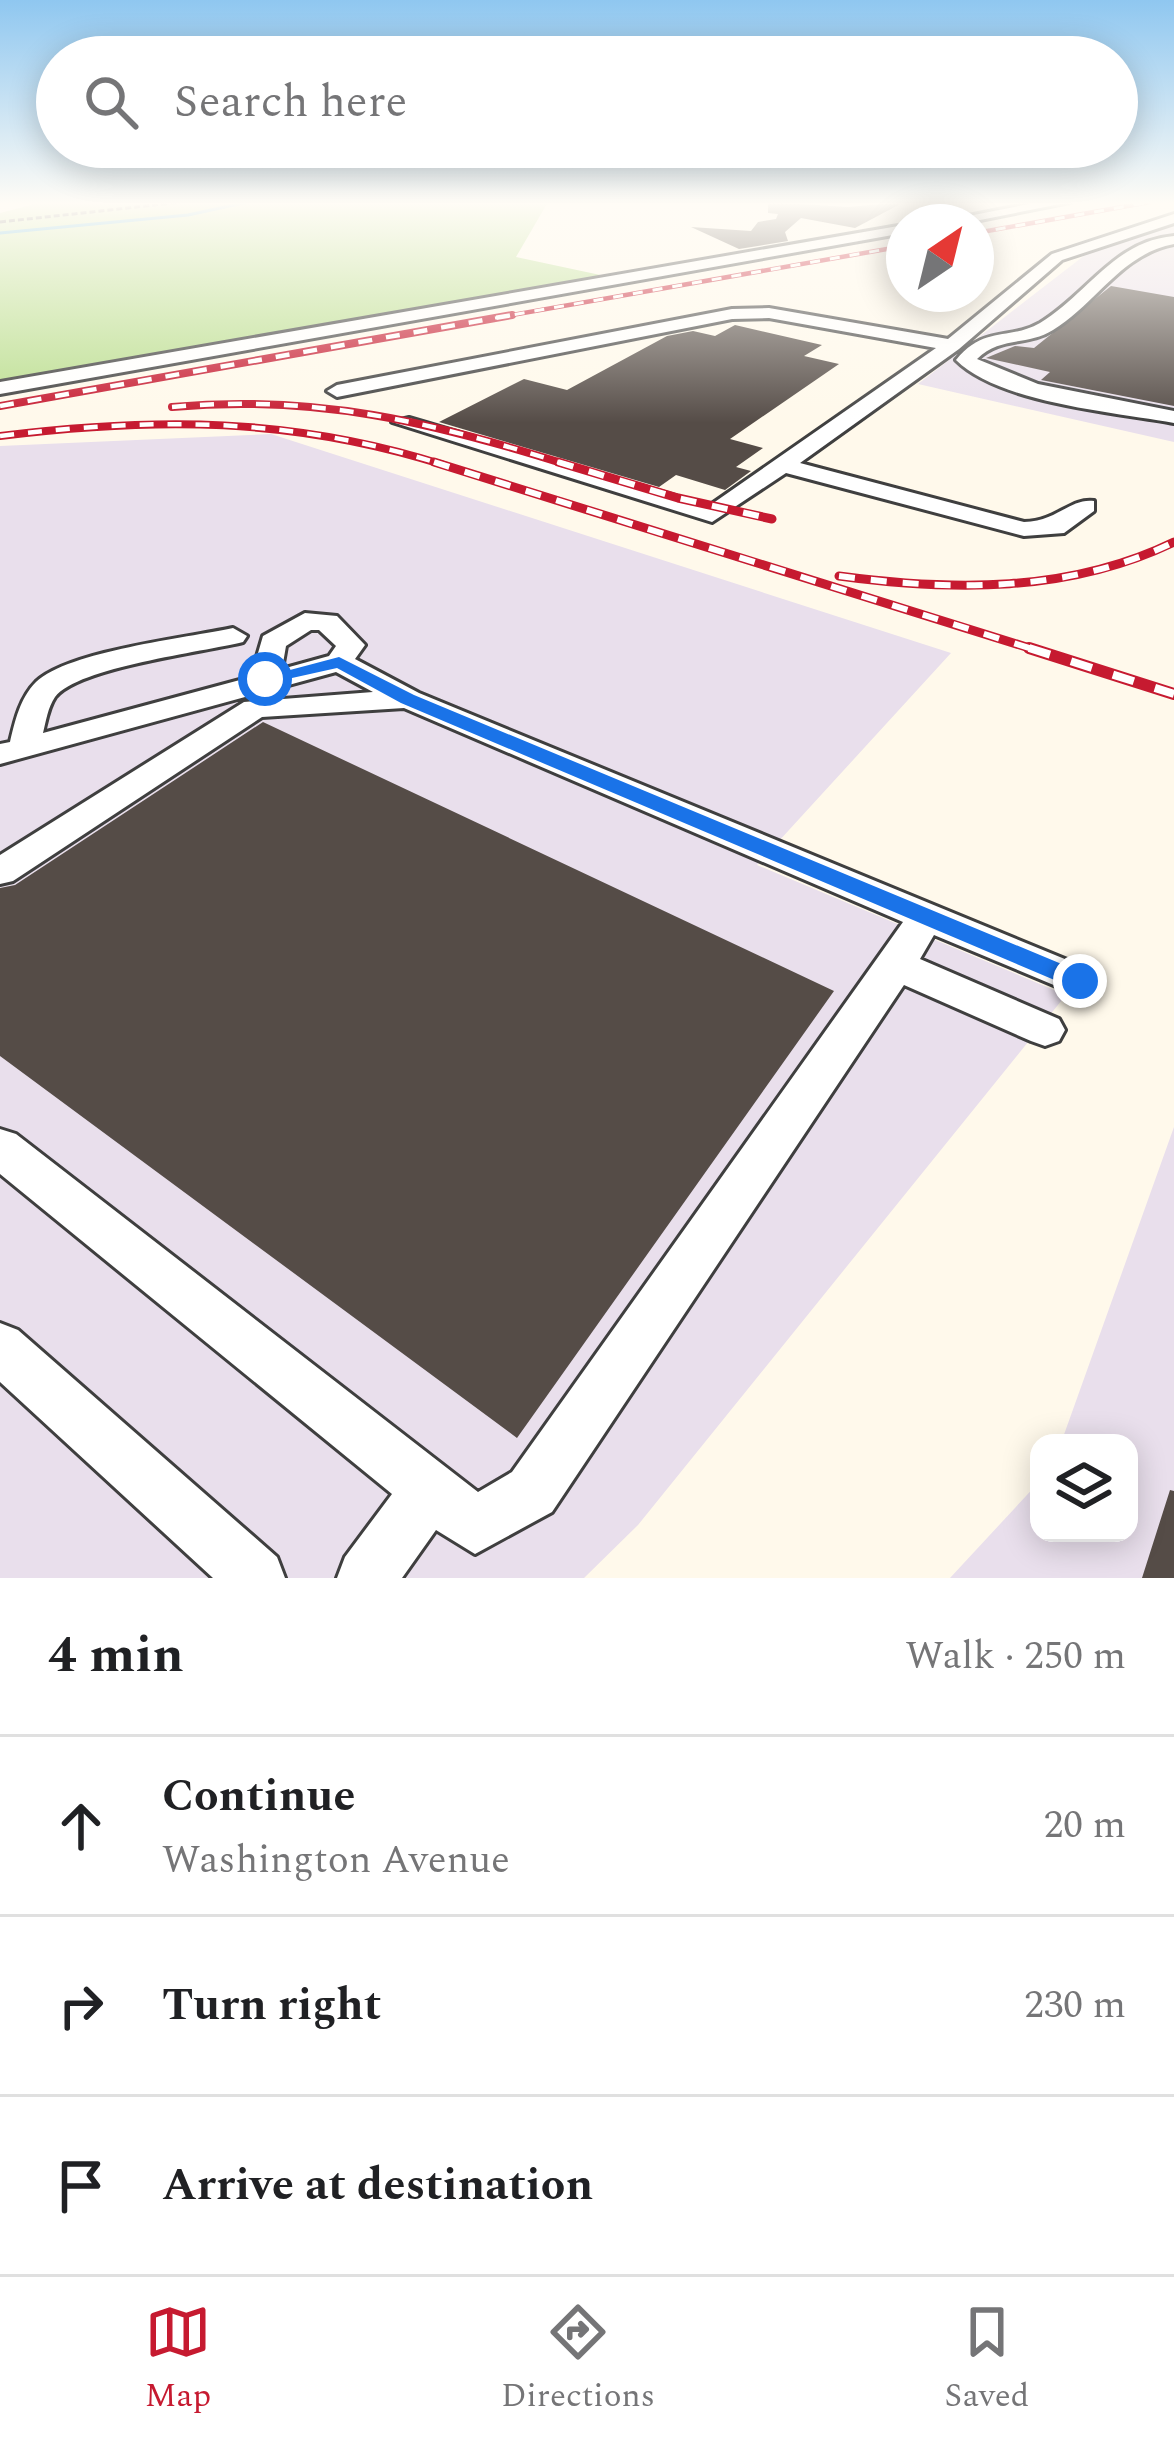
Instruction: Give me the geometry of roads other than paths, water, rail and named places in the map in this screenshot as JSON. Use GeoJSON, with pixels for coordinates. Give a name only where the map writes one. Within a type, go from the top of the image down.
{"type":"FeatureCollection","features":[{"type":"Feature","properties":{"kind":"street"},"geometry":{"type":"LineString","coordinates":[[0,388],[639,276]]}},
{"type":"Feature","properties":{"kind":"street"},"geometry":{"type":"LineString","coordinates":[[402,422],[712,515],[952,345],[1035,276]]}},
{"type":"Feature","properties":{"kind":"street"},"geometry":{"type":"LineString","coordinates":[[1109,276],[1044,329],[983,340],[965,360],[992,376],[1174,418]]}},
{"type":"Feature","properties":{"kind":"street"},"geometry":{"type":"LineString","coordinates":[[337,391],[732,314],[769,313],[952,345]]}},
{"type":"Feature","properties":{"kind":"street"},"geometry":{"type":"LineString","coordinates":[[782,465],[1024,530],[1055,528],[1086,506]]}},
{"type":"Feature","properties":{"kind":"street"},"geometry":{"type":"LineString","coordinates":[[265,679],[273,642],[305,621],[327,622],[341,632],[351,645],[339,662]]}},
{"type":"Feature","properties":{"kind":"street"},"geometry":{"type":"LineString","coordinates":[[12,750],[48,687],[85,670],[233,636]]}},
{"type":"Feature","properties":{"kind":"street"},"geometry":{"type":"LineString","coordinates":[[12,750],[339,662],[408,699],[1080,981]]}},
{"type":"Feature","properties":{"kind":"street"},"geometry":{"type":"LineString","coordinates":[[0,872],[255,708],[408,699]]}},
{"type":"Feature","properties":{"kind":"street"},"geometry":{"type":"LineString","coordinates":[[0,1148],[475,1525],[532,1492],[897,964],[925,916]]}},
{"type":"Feature","properties":{"kind":"street"},"geometry":{"type":"LineString","coordinates":[[897,964],[1045,1030]]}},
{"type":"Feature","properties":{"kind":"street"},"geometry":{"type":"LineString","coordinates":[[0,1348],[256,1578]]}},
{"type":"Feature","properties":{"kind":"street"},"geometry":{"type":"LineString","coordinates":[[365,1578],[431,1489]]}},
{"type":"Feature","properties":{"kind":"railway"},"geometry":{"type":"LineString","coordinates":[[508,316],[736,276]]}},
{"type":"Feature","properties":{"kind":"railway"},"geometry":{"type":"LineString","coordinates":[[508,316],[512,315]]}},
{"type":"Feature","properties":{"kind":"railway"},"geometry":{"type":"LineString","coordinates":[[0,406],[508,316]]}},
{"type":"Feature","properties":{"kind":"railway"},"geometry":{"type":"LineString","coordinates":[[495,318],[508,316]]}},
{"type":"Feature","properties":{"kind":"railway"},"geometry":{"type":"LineString","coordinates":[[172,407],[276,405],[373,415],[568,465]]}},
{"type":"Feature","properties":{"kind":"railway"},"geometry":{"type":"LineString","coordinates":[[0,436],[114,426],[224,425],[333,438],[439,464]]}},
{"type":"Feature","properties":{"kind":"railway"},"geometry":{"type":"LineString","coordinates":[[434,462],[439,464]]}},
{"type":"Feature","properties":{"kind":"railway"},"geometry":{"type":"LineString","coordinates":[[558,462],[568,465]]}},
{"type":"Feature","properties":{"kind":"railway"},"geometry":{"type":"LineString","coordinates":[[439,464],[444,465]]}},
{"type":"Feature","properties":{"kind":"railway"},"geometry":{"type":"LineString","coordinates":[[439,464],[1039,651]]}},
{"type":"Feature","properties":{"kind":"railway"},"geometry":{"type":"LineString","coordinates":[[568,465],[678,498],[772,519]]}},
{"type":"Feature","properties":{"kind":"railway"},"geometry":{"type":"LineString","coordinates":[[839,576],[924,584],[1010,584],[1093,571],[1174,542]]}},
{"type":"Feature","properties":{"kind":"railway"},"geometry":{"type":"LineString","coordinates":[[1029,648],[1174,694]]}}]}
